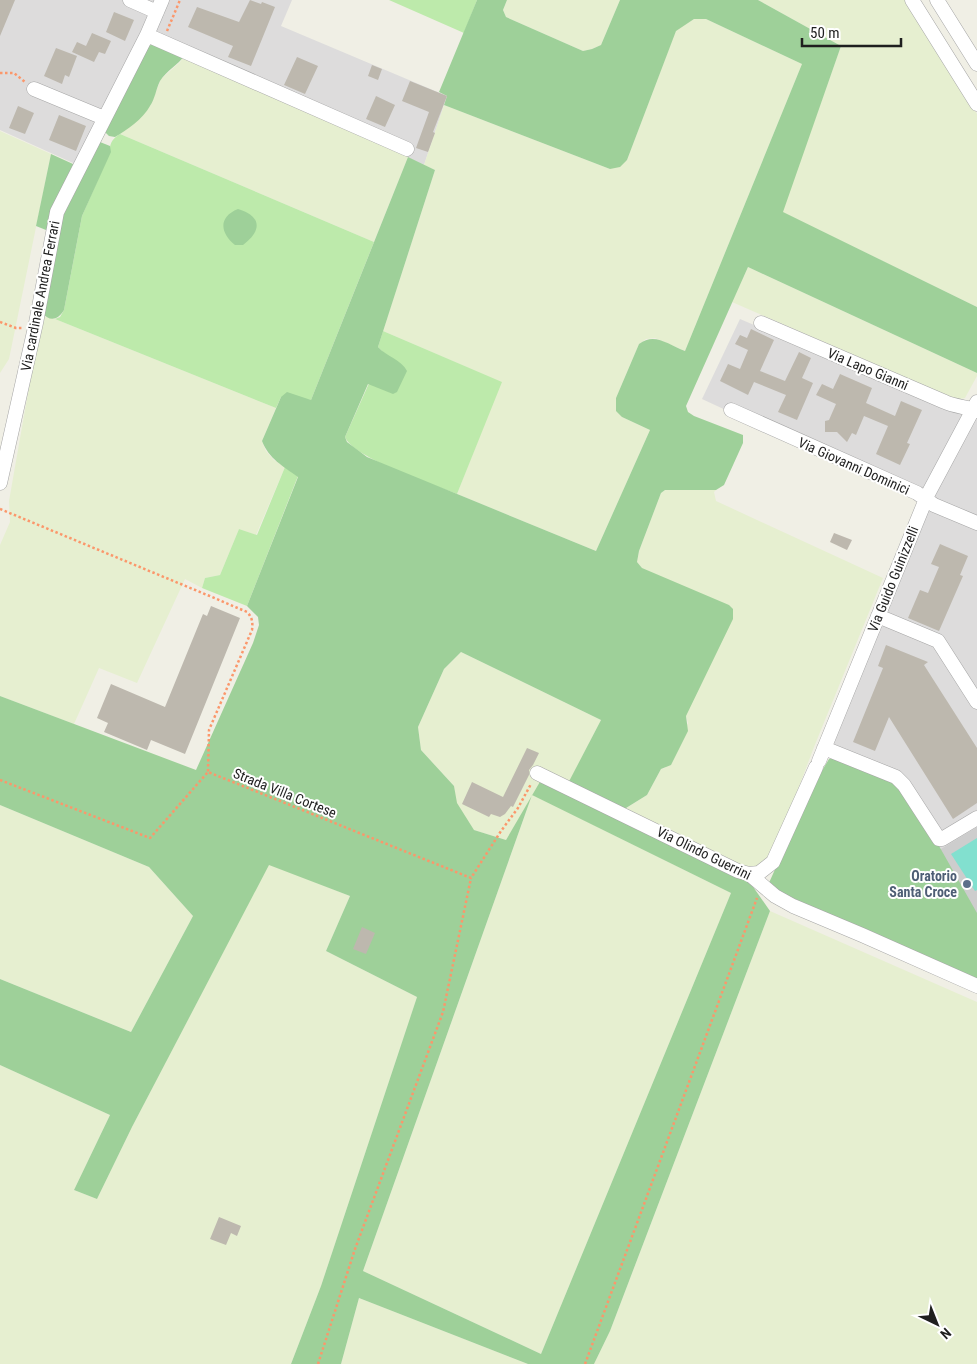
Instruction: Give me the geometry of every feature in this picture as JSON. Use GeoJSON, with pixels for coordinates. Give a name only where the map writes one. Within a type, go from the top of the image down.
{"type":"FeatureCollection","features":[{"type":"Feature","properties":{"kind":"street","name":"Via cardinale Andrea Ferrari"},"geometry":{"type":"LineString","coordinates":[[0,483],[36,323],[57,212],[160,6],[130,0]]}},
{"type":"Feature","properties":{"kind":"street"},"geometry":{"type":"LineString","coordinates":[[912,0],[977,104]]}},
{"type":"Feature","properties":{"kind":"street"},"geometry":{"type":"LineString","coordinates":[[937,0],[977,64]]}},
{"type":"Feature","properties":{"kind":"street"},"geometry":{"type":"LineString","coordinates":[[147,35],[407,149]]}},
{"type":"Feature","properties":{"kind":"street"},"geometry":{"type":"LineString","coordinates":[[34,88],[104,118]]}},
{"type":"Feature","properties":{"kind":"street","name":"Via Lapo Gianni"},"geometry":{"type":"LineString","coordinates":[[761,323],[945,402],[959,407],[976,407]]}},
{"type":"Feature","properties":{"kind":"street","name":"Via Guido Guinizzelli"},"geometry":{"type":"LineString","coordinates":[[749,874],[759,873],[773,862],[819,759],[926,499],[976,407]]}},
{"type":"Feature","properties":{"kind":"street","name":"Via Giovanni Dominici"},"geometry":{"type":"LineString","coordinates":[[731,410],[917,494],[934,505],[977,523]]}},
{"type":"Feature","properties":{"kind":"street"},"geometry":{"type":"LineString","coordinates":[[878,616],[938,641],[977,702]]}},
{"type":"Feature","properties":{"kind":"street"},"geometry":{"type":"LineString","coordinates":[[819,759],[896,777],[904,785],[938,838],[942,839],[977,818]]}},
{"type":"Feature","properties":{"kind":"street","name":"Via Olindo Guerrini"},"geometry":{"type":"LineString","coordinates":[[537,773],[738,871],[749,874],[775,896],[793,906],[977,986]]}},
{"type":"Feature","properties":{"kind":"path"},"geometry":{"type":"LineString","coordinates":[[166,34],[180,0]]}},
{"type":"Feature","properties":{"kind":"path"},"geometry":{"type":"LineString","coordinates":[[0,73],[14,74],[34,88]]}},
{"type":"Feature","properties":{"kind":"path"},"geometry":{"type":"LineString","coordinates":[[0,322],[20,328],[29,327],[36,323]]}},
{"type":"Feature","properties":{"kind":"path"},"geometry":{"type":"LineString","coordinates":[[0,509],[247,612],[253,622],[252,630],[209,730],[208,772],[150,838],[0,780]]}},
{"type":"Feature","properties":{"kind":"path","name":"Strada Villa Cortese"},"geometry":{"type":"LineString","coordinates":[[208,772],[471,878]]}},
{"type":"Feature","properties":{"kind":"path"},"geometry":{"type":"LineString","coordinates":[[318,1364],[355,1249],[443,1012],[471,878],[500,831],[518,808],[537,773]]}},
{"type":"Feature","properties":{"kind":"path"},"geometry":{"type":"LineString","coordinates":[[585,1364],[762,884]]}},
{"type":"Feature","properties":{"kind":"shaded area"},"geometry":{"type":"Polygon","coordinates":[[[0,0],[292,0],[281,26],[447,96],[424,165],[146,34],[82,167],[0,130],[0,0]]]}},
{"type":"Feature","properties":{"kind":"shaded area"},"geometry":{"type":"Polygon","coordinates":[[[740,319],[958,411],[977,401],[977,916],[824,748],[926,500],[916,498],[702,399],[740,319]]]}},
{"type":"Feature","properties":{"kind":"shaded area","name":"Oratorio Santa Croce"},"geometry":{"type":"Polygon","coordinates":[[[977,827],[977,916],[936,852],[977,827]]]}},
{"type":"Feature","properties":{"kind":"shaded area"},"geometry":{"type":"Polygon","coordinates":[[[977,838],[977,890],[975,891],[951,854],[977,838]]]}},
{"type":"Feature","properties":{"kind":"green space"},"geometry":{"type":"Polygon","coordinates":[[[389,0],[477,0],[464,33],[389,0]]]}},
{"type":"Feature","properties":{"kind":"green space"},"geometry":{"type":"Polygon","coordinates":[[[477,0],[507,0],[503,10],[506,17],[583,51],[601,45],[620,0],[758,0],[841,46],[783,212],[977,307],[977,373],[748,267],[686,406],[688,412],[694,416],[743,435],[743,443],[724,485],[716,490],[665,490],[661,493],[639,551],[637,562],[642,568],[729,605],[733,609],[733,619],[686,716],[688,731],[671,765],[661,769],[647,795],[618,813],[749,881],[770,911],[610,1331],[594,1364],[528,1364],[359,1298],[341,1364],[291,1364],[321,1286],[417,997],[326,951],[350,896],[269,865],[132,1127],[97,1199],[74,1190],[110,1115],[0,1065],[0,979],[131,1032],[193,916],[149,867],[0,805],[0,696],[196,770],[253,643],[259,625],[258,617],[247,606],[298,477],[268,453],[262,441],[281,397],[287,392],[311,400],[408,157],[435,170],[378,347],[405,367],[407,371],[397,392],[393,394],[368,384],[345,437],[347,442],[367,457],[596,551],[650,430],[622,417],[616,411],[616,398],[639,344],[656,339],[685,351],[802,64],[706,19],[694,19],[676,31],[627,160],[620,167],[610,169],[444,105],[447,96],[439,92],[477,0]],[[461,652],[444,669],[418,727],[421,750],[454,786],[457,803],[474,830],[506,840],[532,796],[363,1271],[541,1354],[731,893],[532,795],[541,780],[564,791],[601,720],[461,652]]]}},
{"type":"Feature","properties":{"kind":"green space"},"geometry":{"type":"Polygon","coordinates":[[[507,0],[620,0],[601,45],[583,51],[506,17],[503,10],[507,0]]]}},
{"type":"Feature","properties":{"kind":"green space"},"geometry":{"type":"Polygon","coordinates":[[[758,0],[905,0],[977,114],[977,307],[782,212],[841,46],[758,0]]]}},
{"type":"Feature","properties":{"kind":"green space"},"geometry":{"type":"Polygon","coordinates":[[[694,19],[706,19],[802,64],[685,351],[655,338],[646,339],[639,344],[616,398],[622,417],[650,430],[596,551],[457,494],[501,382],[383,331],[435,170],[424,165],[444,105],[610,169],[627,160],[676,30],[694,19]]]}},
{"type":"Feature","properties":{"kind":"green space"},"geometry":{"type":"Polygon","coordinates":[[[153,43],[185,55],[160,81],[147,111],[120,134],[115,137],[109,136],[103,130],[147,48],[153,43]]]}},
{"type":"Feature","properties":{"kind":"green space"},"geometry":{"type":"Polygon","coordinates":[[[185,55],[408,157],[374,242],[120,134],[150,106],[161,79],[185,55]]]}},
{"type":"Feature","properties":{"kind":"green space"},"geometry":{"type":"Polygon","coordinates":[[[0,131],[51,154],[9,359],[0,373],[0,131]]]}},
{"type":"Feature","properties":{"kind":"green space"},"geometry":{"type":"Polygon","coordinates":[[[120,134],[374,242],[311,400],[281,397],[276,408],[55,319],[60,317],[64,310],[82,216],[110,152],[113,139],[120,134]]]}},
{"type":"Feature","properties":{"kind":"green space"},"geometry":{"type":"Polygon","coordinates":[[[100,142],[110,146],[111,152],[82,216],[64,310],[57,318],[51,319],[42,313],[56,234],[36,226],[51,154],[84,169],[100,142]]]}},
{"type":"Feature","properties":{"kind":"green space"},"geometry":{"type":"Polygon","coordinates":[[[238,209],[252,216],[257,224],[254,234],[243,245],[235,245],[226,235],[223,226],[227,216],[238,209]]]}},
{"type":"Feature","properties":{"kind":"green space"},"geometry":{"type":"Polygon","coordinates":[[[748,267],[977,373],[977,376],[965,398],[950,397],[732,302],[748,267]]]}},
{"type":"Feature","properties":{"kind":"green space"},"geometry":{"type":"Polygon","coordinates":[[[42,313],[46,317],[276,408],[262,441],[266,451],[274,460],[285,467],[256,535],[239,529],[220,575],[205,578],[202,588],[185,579],[137,683],[99,668],[74,724],[0,696],[0,545],[10,522],[9,501],[42,313]]]}},
{"type":"Feature","properties":{"kind":"green space"},"geometry":{"type":"Polygon","coordinates":[[[383,331],[502,382],[457,494],[378,462],[351,445],[345,437],[383,352],[378,347],[383,331]]]}},
{"type":"Feature","properties":{"kind":"green space"},"geometry":{"type":"Polygon","coordinates":[[[285,467],[298,476],[247,606],[202,588],[205,578],[220,575],[239,529],[257,535],[285,467]]]}},
{"type":"Feature","properties":{"kind":"green space"},"geometry":{"type":"Polygon","coordinates":[[[665,490],[716,490],[714,492],[716,501],[883,578],[814,747],[774,853],[770,858],[753,868],[746,867],[625,809],[647,795],[661,769],[665,768],[688,723],[642,568],[637,562],[639,551],[661,493],[665,490]]]}},
{"type":"Feature","properties":{"kind":"green space"},"geometry":{"type":"Polygon","coordinates":[[[461,652],[601,720],[564,792],[541,780],[533,795],[731,893],[541,1354],[363,1271],[531,798],[506,840],[474,830],[456,803],[454,786],[421,750],[418,727],[444,669],[461,652]]]}},
{"type":"Feature","properties":{"kind":"green space"},"geometry":{"type":"Polygon","coordinates":[[[837,757],[900,784],[909,793],[977,913],[977,983],[785,899],[768,885],[820,770],[823,769],[829,759],[837,757]]]}},
{"type":"Feature","properties":{"kind":"green space"},"geometry":{"type":"Polygon","coordinates":[[[0,805],[149,867],[193,916],[131,1032],[0,979],[0,805]]]}},
{"type":"Feature","properties":{"kind":"green space"},"geometry":{"type":"Polygon","coordinates":[[[269,864],[350,896],[326,951],[417,997],[321,1286],[291,1364],[0,1364],[0,1065],[110,1115],[74,1190],[97,1199],[132,1127],[269,864]]]}},
{"type":"Feature","properties":{"kind":"green space"},"geometry":{"type":"Polygon","coordinates":[[[770,911],[977,1002],[977,1364],[594,1364],[610,1331],[770,911]]]}},
{"type":"Feature","properties":{"kind":"green space"},"geometry":{"type":"Polygon","coordinates":[[[359,1298],[528,1364],[341,1364],[359,1298]]]}},
{"type":"Feature","properties":{"kind":"building"},"geometry":{"type":"Polygon","coordinates":[[[0,0],[15,0],[0,36],[0,0]]]}},
{"type":"Feature","properties":{"kind":"building"},"geometry":{"type":"Polygon","coordinates":[[[250,0],[275,7],[251,66],[228,57],[233,46],[188,27],[197,7],[239,22],[250,0]]]}},
{"type":"Feature","properties":{"kind":"building"},"geometry":{"type":"Polygon","coordinates":[[[114,12],[134,20],[125,41],[106,32],[114,12]]]}},
{"type":"Feature","properties":{"kind":"building"},"geometry":{"type":"Polygon","coordinates":[[[92,33],[111,41],[105,54],[99,52],[94,62],[72,52],[77,42],[86,46],[92,33]]]}},
{"type":"Feature","properties":{"kind":"building"},"geometry":{"type":"Polygon","coordinates":[[[56,48],[77,56],[69,77],[65,75],[62,84],[44,76],[56,48]]]}},
{"type":"Feature","properties":{"kind":"building"},"geometry":{"type":"Polygon","coordinates":[[[297,57],[318,66],[305,94],[284,85],[297,57]]]}},
{"type":"Feature","properties":{"kind":"building"},"geometry":{"type":"Polygon","coordinates":[[[372,65],[382,69],[378,80],[368,76],[372,65]]]}},
{"type":"Feature","properties":{"kind":"building"},"geometry":{"type":"Polygon","coordinates":[[[410,81],[447,96],[433,132],[435,133],[428,152],[416,148],[429,112],[402,101],[410,81]]]}},
{"type":"Feature","properties":{"kind":"building"},"geometry":{"type":"Polygon","coordinates":[[[376,96],[395,105],[385,127],[366,119],[376,96]]]}},
{"type":"Feature","properties":{"kind":"building"},"geometry":{"type":"Polygon","coordinates":[[[18,106],[34,113],[25,134],[9,128],[18,106]]]}},
{"type":"Feature","properties":{"kind":"building"},"geometry":{"type":"Polygon","coordinates":[[[59,115],[86,126],[76,151],[49,140],[59,115]]]}},
{"type":"Feature","properties":{"kind":"building"},"geometry":{"type":"Polygon","coordinates":[[[751,329],[774,340],[760,371],[785,381],[799,352],[811,358],[802,378],[813,383],[797,420],[778,412],[786,395],[754,382],[748,395],[720,381],[728,364],[740,369],[748,350],[735,344],[740,335],[747,338],[751,329]]]}},
{"type":"Feature","properties":{"kind":"building"},"geometry":{"type":"Polygon","coordinates":[[[840,374],[872,388],[866,403],[895,416],[901,401],[922,410],[907,443],[910,444],[900,465],[876,454],[888,426],[864,416],[856,435],[852,433],[847,442],[837,432],[825,432],[825,421],[829,420],[836,404],[816,395],[822,384],[833,389],[840,374]]]}},
{"type":"Feature","properties":{"kind":"building"},"geometry":{"type":"Polygon","coordinates":[[[834,533],[852,540],[847,550],[830,542],[834,533]]]}},
{"type":"Feature","properties":{"kind":"building"},"geometry":{"type":"Polygon","coordinates":[[[940,544],[968,556],[960,575],[963,576],[939,631],[908,618],[920,590],[928,593],[939,567],[931,564],[940,544]]]}},
{"type":"Feature","properties":{"kind":"building"},"geometry":{"type":"Polygon","coordinates":[[[211,606],[240,618],[185,754],[151,740],[147,750],[104,732],[108,723],[97,718],[111,684],[165,707],[203,614],[207,616],[211,606]]]}},
{"type":"Feature","properties":{"kind":"building"},"geometry":{"type":"Polygon","coordinates":[[[886,645],[928,662],[924,665],[977,748],[977,803],[953,819],[889,717],[875,751],[853,742],[883,668],[878,666],[886,645]]]}},
{"type":"Feature","properties":{"kind":"building"},"geometry":{"type":"Polygon","coordinates":[[[527,748],[539,753],[529,770],[529,775],[513,807],[511,806],[505,814],[500,817],[491,814],[489,817],[462,804],[472,782],[503,797],[527,748]]]}},
{"type":"Feature","properties":{"kind":"building"},"geometry":{"type":"Polygon","coordinates":[[[362,927],[375,933],[366,954],[353,949],[362,927]]]}},
{"type":"Feature","properties":{"kind":"building"},"geometry":{"type":"Polygon","coordinates":[[[219,1217],[241,1226],[237,1236],[231,1233],[226,1245],[210,1239],[219,1217]]]}},
{"type":"Feature","properties":{"kind":"place","name":"Oratorio Santa Croce"},"geometry":{"type":"Point","coordinates":[967,884]}}]}
